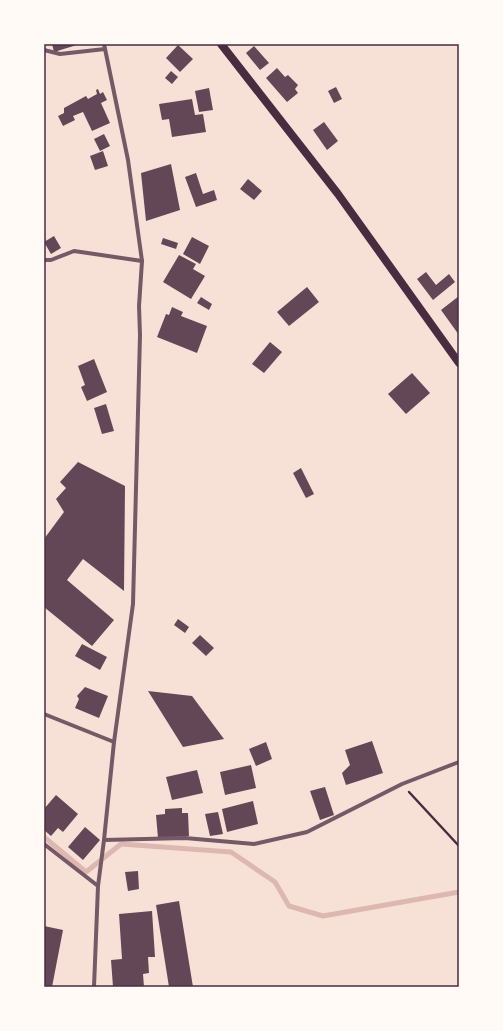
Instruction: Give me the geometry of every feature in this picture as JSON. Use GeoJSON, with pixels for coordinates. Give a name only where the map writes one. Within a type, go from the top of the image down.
{"type":"FeatureCollection","features":[{"type":"Feature","properties":{"kind":"main road"},"geometry":{"type":"LineString","coordinates":[[221,44],[338,194],[459,363]]}},
{"type":"Feature","properties":{"kind":"street"},"geometry":{"type":"LineString","coordinates":[[44,50],[60,54],[104,46],[128,160],[142,261],[133,604],[114,742],[98,886],[94,987]]}},
{"type":"Feature","properties":{"kind":"street"},"geometry":{"type":"LineString","coordinates":[[44,260],[51,260],[74,252],[142,261]]}},
{"type":"Feature","properties":{"kind":"street"},"geometry":{"type":"LineString","coordinates":[[44,714],[114,742]]}},
{"type":"Feature","properties":{"kind":"street"},"geometry":{"type":"LineString","coordinates":[[104,840],[185,838],[254,844],[307,832],[402,784],[459,762]]}},
{"type":"Feature","properties":{"kind":"street"},"geometry":{"type":"LineString","coordinates":[[44,844],[98,886]]}},
{"type":"Feature","properties":{"kind":"path"},"geometry":{"type":"LineString","coordinates":[[402,784],[459,846]]}},
{"type":"Feature","properties":{"kind":"building"},"geometry":{"type":"Polygon","coordinates":[[[52,44],[80,44],[54,52],[52,44]]]}},
{"type":"Feature","properties":{"kind":"building"},"geometry":{"type":"Polygon","coordinates":[[[178,45],[193,59],[180,72],[166,58],[178,45]]]}},
{"type":"Feature","properties":{"kind":"building"},"geometry":{"type":"Polygon","coordinates":[[[254,46],[269,63],[260,70],[246,53],[254,46]]]}},
{"type":"Feature","properties":{"kind":"building"},"geometry":{"type":"Polygon","coordinates":[[[277,68],[285,77],[288,75],[298,85],[295,89],[298,93],[287,102],[266,78],[277,68]]]}},
{"type":"Feature","properties":{"kind":"building"},"geometry":{"type":"Polygon","coordinates":[[[171,71],[178,77],[172,84],[165,78],[171,71]]]}},
{"type":"Feature","properties":{"kind":"building"},"geometry":{"type":"Polygon","coordinates":[[[336,87],[342,99],[334,103],[328,91],[336,87]]]}},
{"type":"Feature","properties":{"kind":"building"},"geometry":{"type":"Polygon","coordinates":[[[209,88],[213,110],[199,112],[195,91],[209,88]]]}},
{"type":"Feature","properties":{"kind":"building"},"geometry":{"type":"Polygon","coordinates":[[[98,89],[100,94],[103,92],[107,100],[101,103],[110,123],[92,131],[83,112],[73,116],[75,120],[63,126],[58,116],[64,113],[64,108],[86,96],[88,99],[97,94],[96,90],[98,89]]]}},
{"type":"Feature","properties":{"kind":"building"},"geometry":{"type":"Polygon","coordinates":[[[192,99],[195,115],[203,114],[206,132],[172,137],[169,119],[162,120],[159,104],[192,99]]]}},
{"type":"Feature","properties":{"kind":"building"},"geometry":{"type":"Polygon","coordinates":[[[324,122],[338,141],[327,150],[313,130],[324,122]]]}},
{"type":"Feature","properties":{"kind":"building"},"geometry":{"type":"Polygon","coordinates":[[[104,134],[110,146],[100,151],[94,139],[104,134]]]}},
{"type":"Feature","properties":{"kind":"building"},"geometry":{"type":"Polygon","coordinates":[[[103,151],[108,166],[95,170],[90,156],[103,151]]]}},
{"type":"Feature","properties":{"kind":"building"},"geometry":{"type":"Polygon","coordinates":[[[171,164],[180,210],[146,221],[141,173],[171,164]]]}},
{"type":"Feature","properties":{"kind":"building"},"geometry":{"type":"Polygon","coordinates":[[[196,173],[203,194],[214,190],[217,200],[196,207],[185,177],[196,173]]]}},
{"type":"Feature","properties":{"kind":"building"},"geometry":{"type":"Polygon","coordinates":[[[248,179],[262,191],[254,200],[240,189],[248,179]]]}},
{"type":"Feature","properties":{"kind":"building"},"geometry":{"type":"Polygon","coordinates":[[[54,236],[61,248],[51,254],[44,242],[54,236]]]}},
{"type":"Feature","properties":{"kind":"building"},"geometry":{"type":"Polygon","coordinates":[[[192,237],[209,246],[200,264],[183,254],[192,237]]]}},
{"type":"Feature","properties":{"kind":"building"},"geometry":{"type":"Polygon","coordinates":[[[163,238],[178,243],[176,249],[161,244],[163,238]]]}},
{"type":"Feature","properties":{"kind":"building"},"geometry":{"type":"Polygon","coordinates":[[[179,255],[196,264],[193,269],[205,276],[191,299],[163,282],[179,255]]]}},
{"type":"Feature","properties":{"kind":"building"},"geometry":{"type":"Polygon","coordinates":[[[426,272],[436,285],[449,274],[455,282],[433,300],[417,279],[426,272]]]}},
{"type":"Feature","properties":{"kind":"building"},"geometry":{"type":"Polygon","coordinates":[[[307,287],[319,302],[289,326],[277,312],[307,287]]]}},
{"type":"Feature","properties":{"kind":"building"},"geometry":{"type":"Polygon","coordinates":[[[459,296],[459,335],[441,310],[459,296]]]}},
{"type":"Feature","properties":{"kind":"building"},"geometry":{"type":"Polygon","coordinates":[[[201,297],[212,304],[209,310],[197,303],[201,297]]]}},
{"type":"Feature","properties":{"kind":"building"},"geometry":{"type":"Polygon","coordinates":[[[172,307],[183,312],[181,316],[207,326],[197,353],[157,337],[166,314],[169,315],[172,307]]]}},
{"type":"Feature","properties":{"kind":"building"},"geometry":{"type":"Polygon","coordinates":[[[270,342],[282,352],[264,373],[252,364],[270,342]]]}},
{"type":"Feature","properties":{"kind":"building"},"geometry":{"type":"Polygon","coordinates":[[[94,359],[107,392],[87,401],[81,387],[85,385],[78,366],[94,359]]]}},
{"type":"Feature","properties":{"kind":"building"},"geometry":{"type":"Polygon","coordinates":[[[412,373],[430,393],[406,414],[388,394],[412,373]]]}},
{"type":"Feature","properties":{"kind":"building"},"geometry":{"type":"Polygon","coordinates":[[[106,404],[114,431],[102,434],[94,408],[106,404]]]}},
{"type":"Feature","properties":{"kind":"building"},"geometry":{"type":"Polygon","coordinates":[[[78,462],[125,486],[124,591],[83,559],[67,580],[114,620],[92,646],[44,607],[44,539],[64,512],[56,499],[66,488],[60,482],[78,462]]]}},
{"type":"Feature","properties":{"kind":"building"},"geometry":{"type":"Polygon","coordinates":[[[301,468],[314,494],[306,498],[293,473],[301,468]]]}},
{"type":"Feature","properties":{"kind":"building"},"geometry":{"type":"Polygon","coordinates":[[[178,619],[189,627],[185,633],[174,625],[178,619]]]}},
{"type":"Feature","properties":{"kind":"building"},"geometry":{"type":"Polygon","coordinates":[[[200,635],[214,648],[206,656],[192,643],[200,635]]]}},
{"type":"Feature","properties":{"kind":"building"},"geometry":{"type":"Polygon","coordinates":[[[82,644],[107,657],[100,670],[75,656],[82,644]]]}},
{"type":"Feature","properties":{"kind":"building"},"geometry":{"type":"Polygon","coordinates":[[[85,687],[108,696],[99,718],[75,708],[79,699],[77,696],[85,687]]]}},
{"type":"Feature","properties":{"kind":"building"},"geometry":{"type":"Polygon","coordinates":[[[148,691],[192,696],[224,739],[183,747],[148,691]]]}},
{"type":"Feature","properties":{"kind":"building"},"geometry":{"type":"Polygon","coordinates":[[[372,741],[383,773],[346,785],[342,773],[350,765],[345,750],[372,741]]]}},
{"type":"Feature","properties":{"kind":"building"},"geometry":{"type":"Polygon","coordinates":[[[266,742],[272,759],[256,766],[249,749],[266,742]]]}},
{"type":"Feature","properties":{"kind":"building"},"geometry":{"type":"Polygon","coordinates":[[[251,765],[256,788],[225,795],[220,772],[251,765]]]}},
{"type":"Feature","properties":{"kind":"building"},"geometry":{"type":"Polygon","coordinates":[[[197,770],[203,793],[172,800],[166,777],[197,770]]]}},
{"type":"Feature","properties":{"kind":"building"},"geometry":{"type":"Polygon","coordinates":[[[325,787],[334,815],[320,820],[310,791],[325,787]]]}},
{"type":"Feature","properties":{"kind":"building"},"geometry":{"type":"Polygon","coordinates":[[[56,795],[78,814],[63,832],[58,828],[51,836],[44,830],[44,809],[56,795]]]}},
{"type":"Feature","properties":{"kind":"building"},"geometry":{"type":"Polygon","coordinates":[[[253,801],[258,824],[227,832],[222,809],[253,801]]]}},
{"type":"Feature","properties":{"kind":"building"},"geometry":{"type":"Polygon","coordinates":[[[182,808],[182,813],[188,813],[189,836],[158,838],[156,815],[165,814],[165,809],[182,808]]]}},
{"type":"Feature","properties":{"kind":"building"},"geometry":{"type":"Polygon","coordinates":[[[218,812],[223,834],[210,836],[205,814],[218,812]]]}},
{"type":"Feature","properties":{"kind":"building"},"geometry":{"type":"Polygon","coordinates":[[[85,827],[100,840],[83,860],[68,847],[85,827]]]}},
{"type":"Feature","properties":{"kind":"building"},"geometry":{"type":"Polygon","coordinates":[[[138,871],[139,889],[128,891],[125,872],[138,871]]]}},
{"type":"Feature","properties":{"kind":"building"},"geometry":{"type":"Polygon","coordinates":[[[179,901],[193,987],[169,987],[156,905],[179,901]]]}},
{"type":"Feature","properties":{"kind":"building"},"geometry":{"type":"Polygon","coordinates":[[[152,911],[155,957],[148,957],[149,973],[143,974],[144,987],[113,987],[111,960],[122,959],[119,914],[152,911]]]}},
{"type":"Feature","properties":{"kind":"building"},"geometry":{"type":"Polygon","coordinates":[[[44,926],[63,930],[52,987],[44,987],[44,926]]]}},
{"type":"Feature","properties":{"kind":"waterway"},"geometry":{"type":"LineString","coordinates":[[44,837],[86,872],[121,844],[231,852],[275,882],[289,906],[323,916],[459,892]]}}]}
